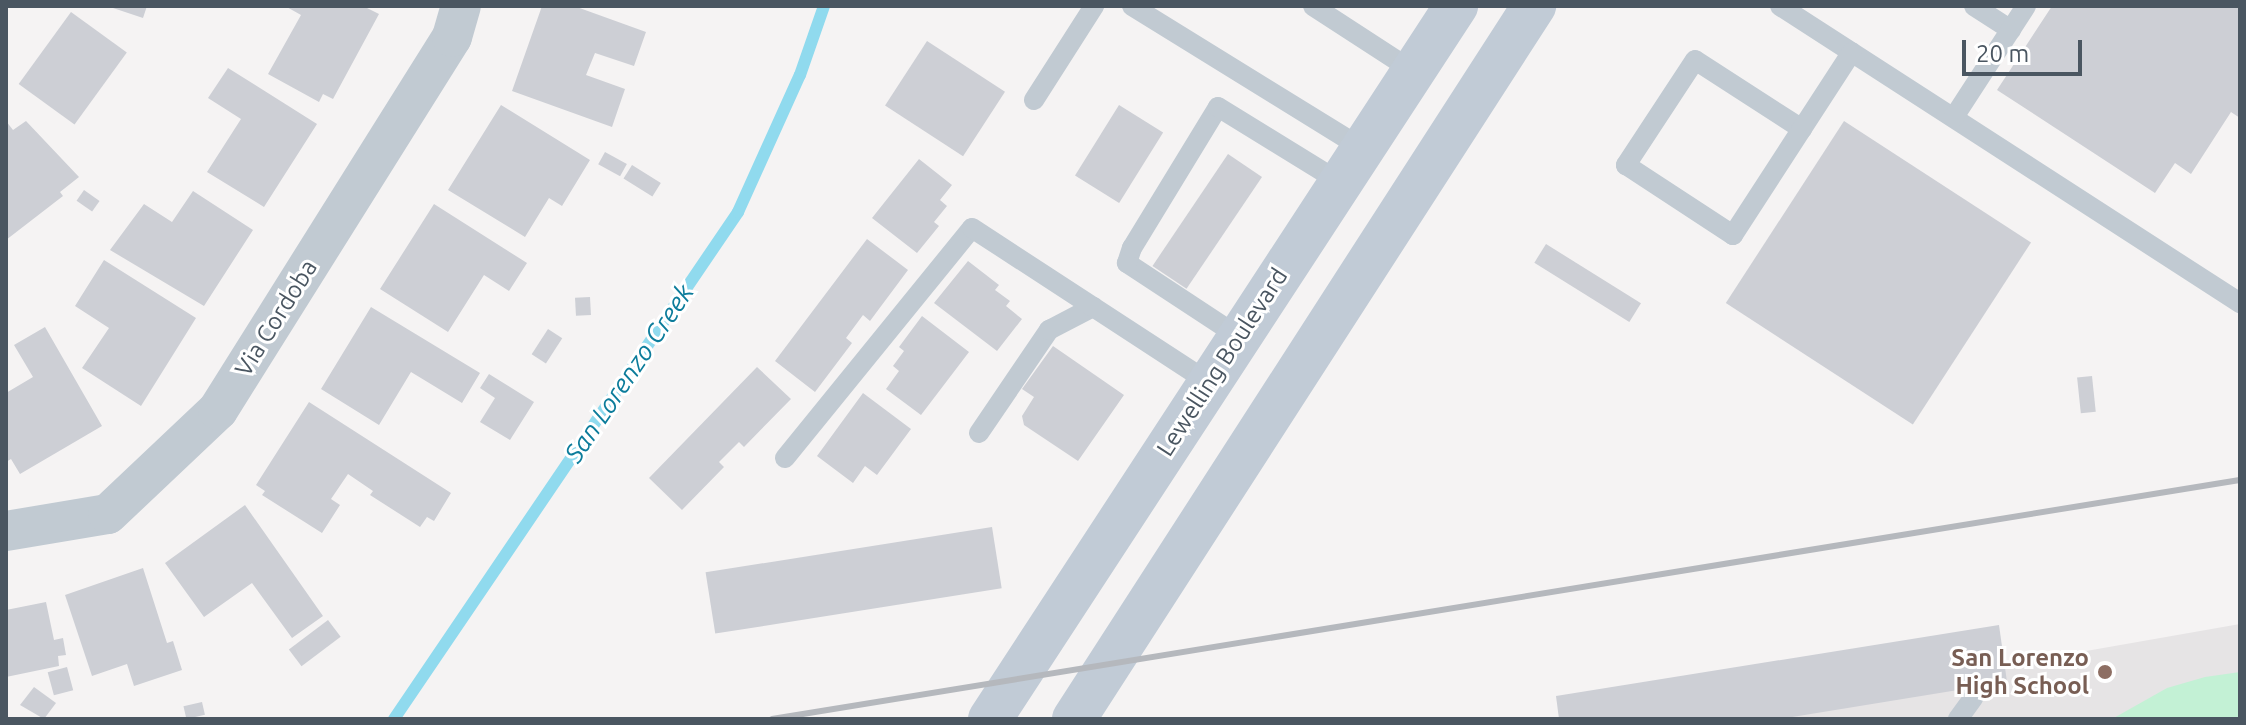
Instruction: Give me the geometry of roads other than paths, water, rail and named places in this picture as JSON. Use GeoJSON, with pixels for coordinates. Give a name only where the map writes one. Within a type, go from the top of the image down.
{"type":"FeatureCollection","features":[{"type":"Feature","properties":{"kind":"main road","name":"Lewelling Boulevard"},"geometry":{"type":"LineString","coordinates":[[990,719],[1456,6]]}},
{"type":"Feature","properties":{"kind":"main road"},"geometry":{"type":"LineString","coordinates":[[1074,719],[1534,6]]}},
{"type":"Feature","properties":{"kind":"street","name":"Via Cordoba"},"geometry":{"type":"LineString","coordinates":[[6,531],[108,514],[218,410],[452,37],[461,6]]}},
{"type":"Feature","properties":{"kind":"lane"},"geometry":{"type":"LineString","coordinates":[[1034,100],[1094,6]]}},
{"type":"Feature","properties":{"kind":"lane"},"geometry":{"type":"LineString","coordinates":[[1132,6],[1351,165]]}},
{"type":"Feature","properties":{"kind":"lane"},"geometry":{"type":"LineString","coordinates":[[1313,6],[1413,71]]}},
{"type":"Feature","properties":{"kind":"lane"},"geometry":{"type":"LineString","coordinates":[[1780,6],[2240,303]]}},
{"type":"Feature","properties":{"kind":"lane"},"geometry":{"type":"LineString","coordinates":[[1974,6],[2011,30]]}},
{"type":"Feature","properties":{"kind":"lane"},"geometry":{"type":"LineString","coordinates":[[1954,117],[2026,6]]}},
{"type":"Feature","properties":{"kind":"lane"},"geometry":{"type":"LineString","coordinates":[[1802,129],[1695,60],[1626,165],[1733,235],[1802,129],[1852,52]]}},
{"type":"Feature","properties":{"kind":"lane"},"geometry":{"type":"LineString","coordinates":[[1238,336],[1127,263],[1132,248],[1218,107],[1351,165]]}},
{"type":"Feature","properties":{"kind":"lane"},"geometry":{"type":"LineString","coordinates":[[785,458],[972,228],[1208,382]]}},
{"type":"Feature","properties":{"kind":"lane"},"geometry":{"type":"LineString","coordinates":[[979,433],[1049,330],[1093,307]]}},
{"type":"Feature","properties":{"kind":"lane"},"geometry":{"type":"LineString","coordinates":[[1958,719],[1973,698]]}},
{"type":"Feature","properties":{"kind":"waterway","name":"San Lorenzo Creek"},"geometry":{"type":"LineString","coordinates":[[394,719],[738,212],[800,75],[824,6]]}},
{"type":"Feature","properties":{"kind":"railway"},"geometry":{"type":"LineString","coordinates":[[772,719],[2240,480]]}},
{"type":"Feature","properties":{"kind":"place","name":"San Lorenzo High School"},"geometry":{"type":"Point","coordinates":[2105,672]}}]}
